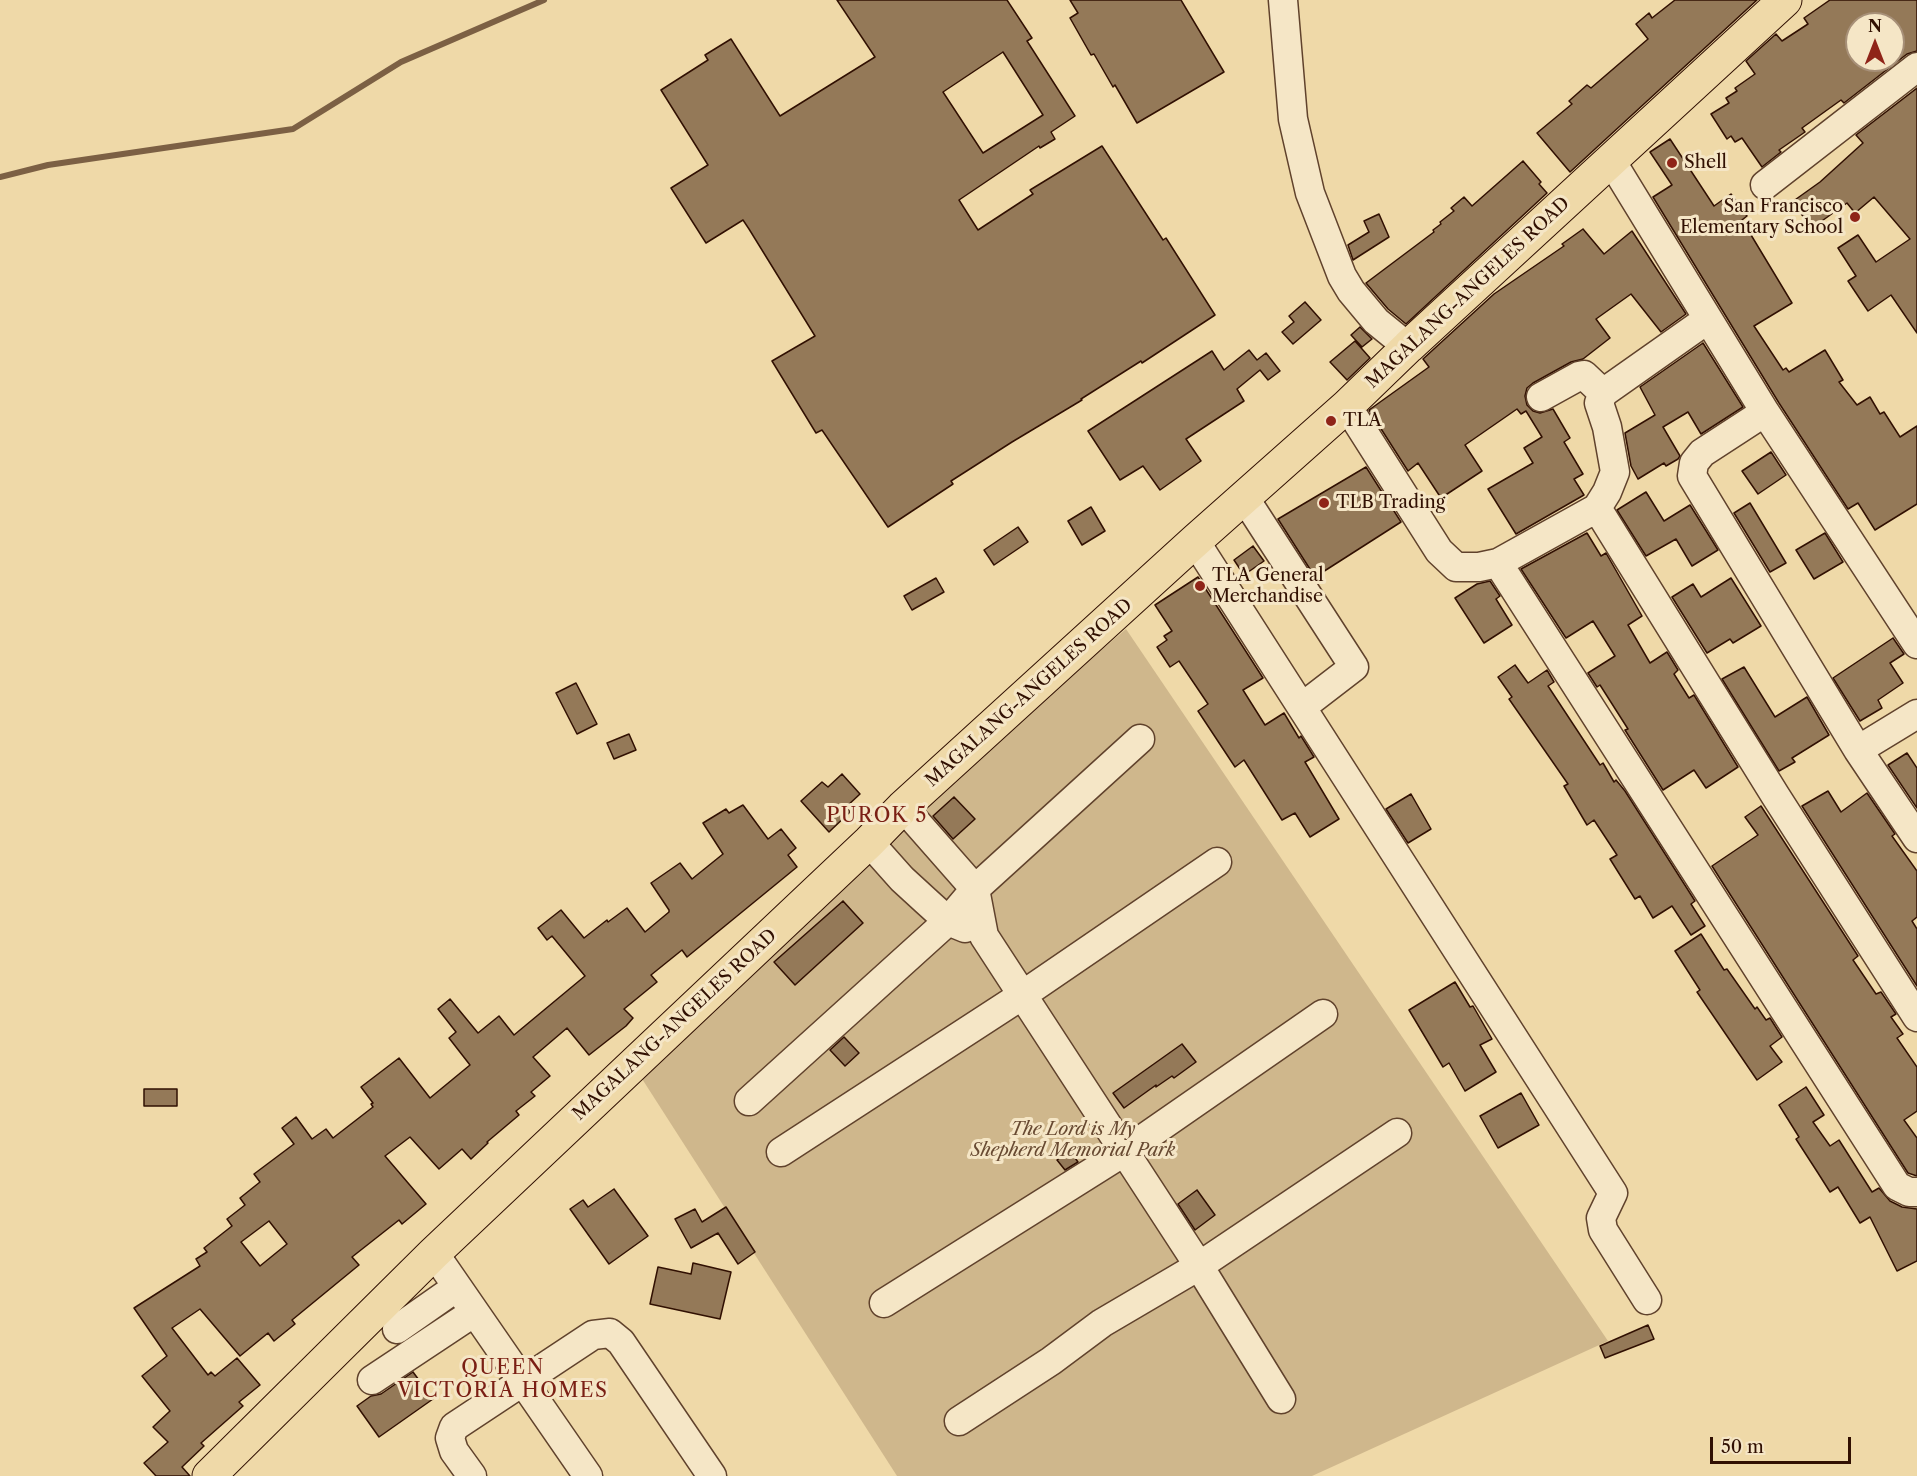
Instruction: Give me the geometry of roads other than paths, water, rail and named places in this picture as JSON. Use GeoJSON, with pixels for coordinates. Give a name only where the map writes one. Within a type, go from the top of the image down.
{"type":"FeatureCollection","features":[{"type":"Feature","properties":{"kind":"main road","name":"MAGALANG-ANGELES ROAD"},"geometry":{"type":"LineString","coordinates":[[209,1476],[434,1253],[869,842],[903,807],[1347,406],[1408,347],[1612,162],[1785,0]]}},
{"type":"Feature","properties":{"kind":"street"},"geometry":{"type":"LineString","coordinates":[[1282,0],[1293,119],[1310,193],[1342,276],[1351,291],[1376,321],[1408,347]]}},
{"type":"Feature","properties":{"kind":"street"},"geometry":{"type":"LineString","coordinates":[[1765,185],[1917,67]]}},
{"type":"Feature","properties":{"kind":"street"},"geometry":{"type":"LineString","coordinates":[[1612,162],[1765,412],[1917,644]]}},
{"type":"Feature","properties":{"kind":"street"},"geometry":{"type":"LineString","coordinates":[[1347,406],[1439,550],[1456,567],[1479,567],[1498,563],[1597,508],[1615,472],[1607,427],[1599,403],[1604,393],[1708,320]]}},
{"type":"Feature","properties":{"kind":"street"},"geometry":{"type":"LineString","coordinates":[[1541,397],[1584,375],[1604,393]]}},
{"type":"Feature","properties":{"kind":"street"},"geometry":{"type":"LineString","coordinates":[[1765,412],[1702,453],[1694,463],[1692,476],[1858,750],[1917,838]]}},
{"type":"Feature","properties":{"kind":"street"},"geometry":{"type":"LineString","coordinates":[[1245,497],[1354,667],[1302,707]]}},
{"type":"Feature","properties":{"kind":"street"},"geometry":{"type":"LineString","coordinates":[[1597,508],[1775,795],[1917,1017]]}},
{"type":"Feature","properties":{"kind":"street"},"geometry":{"type":"LineString","coordinates":[[1195,541],[1613,1193],[1601,1218],[1604,1230],[1647,1300]]}},
{"type":"Feature","properties":{"kind":"street"},"geometry":{"type":"LineString","coordinates":[[1498,563],[1897,1186],[1909,1192],[1917,1192]]}},
{"type":"Feature","properties":{"kind":"street"},"geometry":{"type":"LineString","coordinates":[[1858,750],[1917,714]]}},
{"type":"Feature","properties":{"kind":"street"},"geometry":{"type":"LineString","coordinates":[[749,1101],[948,921],[975,889],[1140,739]]}},
{"type":"Feature","properties":{"kind":"street"},"geometry":{"type":"LineString","coordinates":[[903,807],[975,889],[984,936],[1198,1266],[1281,1399]]}},
{"type":"Feature","properties":{"kind":"street"},"geometry":{"type":"LineString","coordinates":[[869,842],[902,879],[948,921],[984,936]]}},
{"type":"Feature","properties":{"kind":"street"},"geometry":{"type":"LineString","coordinates":[[781,1152],[1021,996],[1217,862]]}},
{"type":"Feature","properties":{"kind":"street"},"geometry":{"type":"LineString","coordinates":[[884,1303],[1124,1152],[1323,1014]]}},
{"type":"Feature","properties":{"kind":"street"},"geometry":{"type":"LineString","coordinates":[[959,1421],[1102,1323],[1198,1266],[1397,1133]]}},
{"type":"Feature","properties":{"kind":"street"},"geometry":{"type":"LineString","coordinates":[[434,1253],[473,1313],[588,1476]]}},
{"type":"Feature","properties":{"kind":"street"},"geometry":{"type":"LineString","coordinates":[[397,1329],[457,1287]]}},
{"type":"Feature","properties":{"kind":"street"},"geometry":{"type":"LineString","coordinates":[[372,1380],[473,1313]]}},
{"type":"Feature","properties":{"kind":"street"},"geometry":{"type":"LineString","coordinates":[[472,1476],[454,1451],[450,1438],[454,1427],[593,1335],[610,1333],[621,1342],[712,1476]]}},
{"type":"Feature","properties":{"kind":"waterway"},"geometry":{"type":"LineString","coordinates":[[0,177],[48,165],[293,129],[401,62],[544,0]]}},
{"type":"Feature","properties":{"kind":"place","name":"Shell"},"geometry":{"type":"Point","coordinates":[1672,163]}},
{"type":"Feature","properties":{"kind":"place","name":"San Francisco Elementary School"},"geometry":{"type":"Point","coordinates":[1855,217]}},
{"type":"Feature","properties":{"kind":"place","name":"TLA"},"geometry":{"type":"Point","coordinates":[1331,421]}},
{"type":"Feature","properties":{"kind":"place","name":"TLB Trading"},"geometry":{"type":"Point","coordinates":[1324,503]}},
{"type":"Feature","properties":{"kind":"place","name":"TLA General Merchandise"},"geometry":{"type":"Point","coordinates":[1200,586]}},
{"type":"Feature","properties":{"kind":"district","name":"PUROK 5"},"geometry":{"type":"Point","coordinates":[877,816]}},
{"type":"Feature","properties":{"kind":"district","name":"QUEEN VICTORIA HOMES"},"geometry":{"type":"Point","coordinates":[503,1380]}},
{"type":"Feature","properties":{"kind":"park label","name":"The Lord is My Shepherd Memorial Park"},"geometry":{"type":"Point","coordinates":[1073,1140]}}]}
